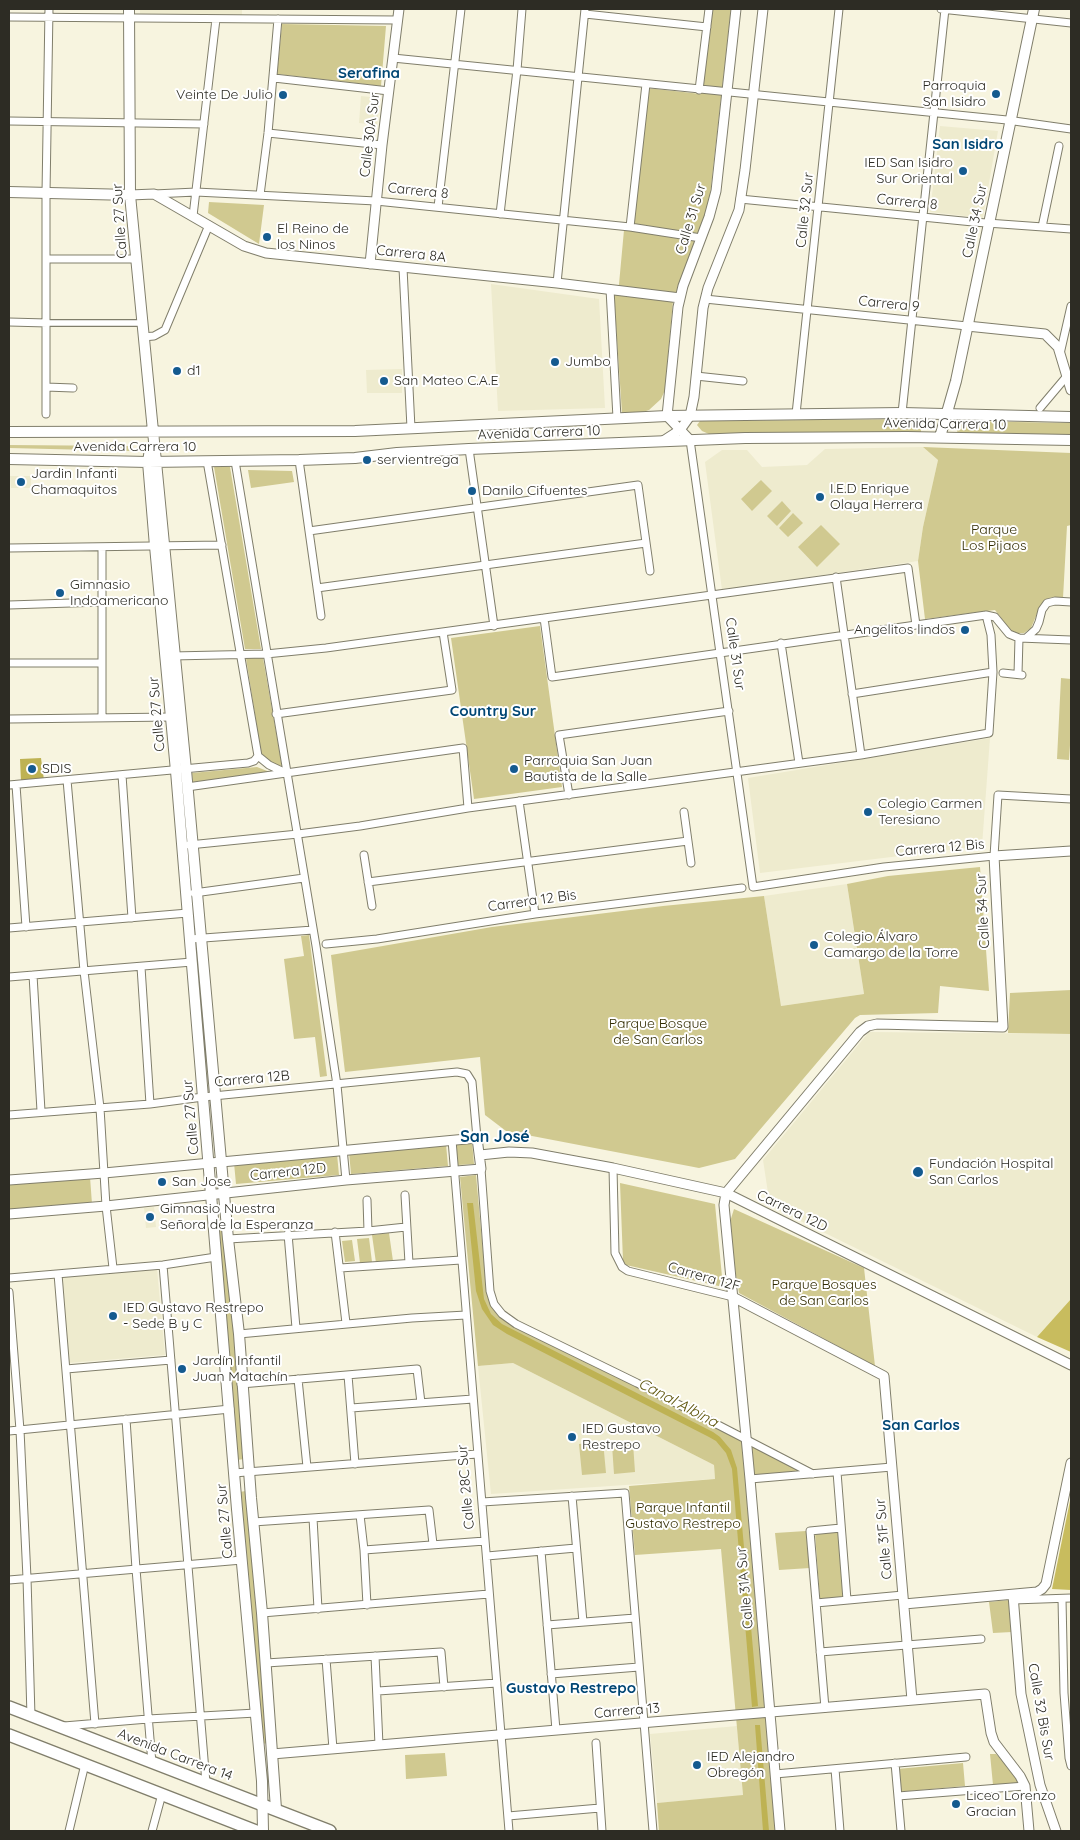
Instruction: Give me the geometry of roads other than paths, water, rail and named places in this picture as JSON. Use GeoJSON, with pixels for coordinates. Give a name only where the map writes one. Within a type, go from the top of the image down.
{"type":"FeatureCollection","features":[{"type":"Feature","properties":{"kind":"main road","name":"Calle 34 Sur"},"geometry":{"type":"LineString","coordinates":[[940,437],[956,381],[1034,9]]}},
{"type":"Feature","properties":{"kind":"main road","name":"Calle 27 Sur"},"geometry":{"type":"LineString","coordinates":[[129,14],[130,194],[152,431],[152,462],[159,546],[195,938],[215,1096],[239,1334],[276,1809]]}},
{"type":"Feature","properties":{"kind":"main road"},"geometry":{"type":"LineString","coordinates":[[9,192],[130,194]]}},
{"type":"Feature","properties":{"kind":"main road","name":"Avenida Carrera 10"},"geometry":{"type":"LineString","coordinates":[[9,432],[354,431],[667,416],[796,414],[902,413],[1071,418]]}},
{"type":"Feature","properties":{"kind":"main road","name":"Avenida Carrera 10"},"geometry":{"type":"LineString","coordinates":[[9,459],[152,462],[299,460],[355,458],[397,453],[469,449],[754,438],[940,437],[1071,440]]}},
{"type":"Feature","properties":{"kind":"main road","name":"Calle 27 Sur"},"geometry":{"type":"LineString","coordinates":[[181,770],[187,787],[187,845]]}},
{"type":"Feature","properties":{"kind":"main road","name":"Calle 27 Sur"},"geometry":{"type":"LineString","coordinates":[[191,894],[188,913],[195,938],[192,962],[210,1194],[256,1713],[263,1804],[263,1831]]}},
{"type":"Feature","properties":{"kind":"main road","name":"Avenida Carrera 14"},"geometry":{"type":"LineString","coordinates":[[9,1707],[330,1831]]}},
{"type":"Feature","properties":{"kind":"main road"},"geometry":{"type":"LineString","coordinates":[[9,1735],[256,1831]]}},
{"type":"Feature","properties":{"kind":"street"},"geometry":{"type":"LineString","coordinates":[[46,414],[46,193],[49,9]]}},
{"type":"Feature","properties":{"kind":"street","name":"Calle 30A Sur"},"geometry":{"type":"LineString","coordinates":[[370,264],[398,9]]}},
{"type":"Feature","properties":{"kind":"street"},"geometry":{"type":"LineString","coordinates":[[438,206],[456,64],[460,9]]}},
{"type":"Feature","properties":{"kind":"street"},"geometry":{"type":"LineString","coordinates":[[500,214],[517,70],[522,9]]}},
{"type":"Feature","properties":{"kind":"street"},"geometry":{"type":"LineString","coordinates":[[699,90],[709,9]]}},
{"type":"Feature","properties":{"kind":"street","name":"Calle 31 Sur"},"geometry":{"type":"LineString","coordinates":[[667,416],[680,298],[716,191],[736,9]]}},
{"type":"Feature","properties":{"kind":"street"},"geometry":{"type":"LineString","coordinates":[[663,442],[680,430],[690,416],[694,397],[701,318],[705,299],[736,219],[753,95],[762,9]]}},
{"type":"Feature","properties":{"kind":"street","name":"Calle 32 Sur"},"geometry":{"type":"LineString","coordinates":[[796,414],[820,206],[839,9]]}},
{"type":"Feature","properties":{"kind":"street"},"geometry":{"type":"LineString","coordinates":[[902,413],[943,9],[1071,23]]}},
{"type":"Feature","properties":{"kind":"street"},"geometry":{"type":"LineString","coordinates":[[557,283],[585,11],[708,27]]}},
{"type":"Feature","properties":{"kind":"street"},"geometry":{"type":"LineString","coordinates":[[9,17],[129,14],[216,19],[397,20]]}},
{"type":"Feature","properties":{"kind":"street"},"geometry":{"type":"LineString","coordinates":[[193,216],[216,19]]}},
{"type":"Feature","properties":{"kind":"street"},"geometry":{"type":"LineString","coordinates":[[260,195],[274,78],[278,19]]}},
{"type":"Feature","properties":{"kind":"street"},"geometry":{"type":"LineString","coordinates":[[393,58],[1010,120],[1071,129]]}},
{"type":"Feature","properties":{"kind":"street"},"geometry":{"type":"LineString","coordinates":[[274,78],[389,91]]}},
{"type":"Feature","properties":{"kind":"street"},"geometry":{"type":"LineString","coordinates":[[630,227],[646,84]]}},
{"type":"Feature","properties":{"kind":"street"},"geometry":{"type":"LineString","coordinates":[[9,121],[204,124]]}},
{"type":"Feature","properties":{"kind":"street"},"geometry":{"type":"LineString","coordinates":[[268,133],[382,145]]}},
{"type":"Feature","properties":{"kind":"street"},"geometry":{"type":"LineString","coordinates":[[1042,227],[1058,146]]}},
{"type":"Feature","properties":{"kind":"street","name":"Carrera 8"},"geometry":{"type":"LineString","coordinates":[[130,194],[196,192],[376,200],[630,227],[701,238]]}},
{"type":"Feature","properties":{"kind":"street","name":"Carrera 8A"},"geometry":{"type":"LineString","coordinates":[[154,194],[244,246],[258,252],[557,283],[680,298]]}},
{"type":"Feature","properties":{"kind":"street","name":"Carrera 8"},"geometry":{"type":"LineString","coordinates":[[740,199],[921,217],[1071,229]]}},
{"type":"Feature","properties":{"kind":"street"},"geometry":{"type":"LineString","coordinates":[[143,337],[154,336],[164,330],[208,225]]}},
{"type":"Feature","properties":{"kind":"street"},"geometry":{"type":"LineString","coordinates":[[46,259],[136,259]]}},
{"type":"Feature","properties":{"kind":"street"},"geometry":{"type":"LineString","coordinates":[[403,268],[411,428]]}},
{"type":"Feature","properties":{"kind":"street"},"geometry":{"type":"LineString","coordinates":[[610,290],[617,418]]}},
{"type":"Feature","properties":{"kind":"street","name":"Carrera 9"},"geometry":{"type":"LineString","coordinates":[[705,299],[1045,334],[1054,342],[1060,354],[1071,390]]}},
{"type":"Feature","properties":{"kind":"street"},"geometry":{"type":"LineString","coordinates":[[1060,354],[1071,306]]}},
{"type":"Feature","properties":{"kind":"street"},"geometry":{"type":"LineString","coordinates":[[9,322],[142,323]]}},
{"type":"Feature","properties":{"kind":"street"},"geometry":{"type":"LineString","coordinates":[[696,376],[742,381]]}},
{"type":"Feature","properties":{"kind":"street"},"geometry":{"type":"LineString","coordinates":[[1040,408],[1067,376]]}},
{"type":"Feature","properties":{"kind":"street"},"geometry":{"type":"LineString","coordinates":[[46,387],[73,388]]}},
{"type":"Feature","properties":{"kind":"street"},"geometry":{"type":"LineString","coordinates":[[667,416],[690,440]]}},
{"type":"Feature","properties":{"kind":"street","name":"Calle 31 Sur"},"geometry":{"type":"LineString","coordinates":[[690,440],[753,887]]}},
{"type":"Feature","properties":{"kind":"street"},"geometry":{"type":"LineString","coordinates":[[469,449],[494,626]]}},
{"type":"Feature","properties":{"kind":"street"},"geometry":{"type":"LineString","coordinates":[[299,460],[321,616]]}},
{"type":"Feature","properties":{"kind":"street"},"geometry":{"type":"LineString","coordinates":[[207,461],[258,756],[269,765],[286,773]]}},
{"type":"Feature","properties":{"kind":"street"},"geometry":{"type":"LineString","coordinates":[[234,461],[313,930],[337,1085],[346,1180]]}},
{"type":"Feature","properties":{"kind":"street"},"geometry":{"type":"LineString","coordinates":[[309,531],[638,485],[650,571]]}},
{"type":"Feature","properties":{"kind":"street"},"geometry":{"type":"LineString","coordinates":[[318,588],[646,544]]}},
{"type":"Feature","properties":{"kind":"street"},"geometry":{"type":"LineString","coordinates":[[9,548],[222,545]]}},
{"type":"Feature","properties":{"kind":"street"},"geometry":{"type":"LineString","coordinates":[[102,547],[102,718]]}},
{"type":"Feature","properties":{"kind":"street"},"geometry":{"type":"LineString","coordinates":[[170,656],[266,654],[494,626],[908,568],[916,625]]}},
{"type":"Feature","properties":{"kind":"street"},"geometry":{"type":"LineString","coordinates":[[836,578],[861,755]]}},
{"type":"Feature","properties":{"kind":"street"},"geometry":{"type":"LineString","coordinates":[[1022,638],[1036,629],[1044,606],[1047,603],[1055,601],[1071,602]]}},
{"type":"Feature","properties":{"kind":"street"},"geometry":{"type":"LineString","coordinates":[[9,605],[102,602]]}},
{"type":"Feature","properties":{"kind":"street"},"geometry":{"type":"LineString","coordinates":[[544,618],[552,677],[986,615],[995,617],[1009,634],[1022,638],[1071,640]]}},
{"type":"Feature","properties":{"kind":"street"},"geometry":{"type":"LineString","coordinates":[[187,845],[298,834],[468,808],[861,755],[989,733],[993,672],[991,635],[986,615]]}},
{"type":"Feature","properties":{"kind":"street"},"geometry":{"type":"LineString","coordinates":[[276,714],[452,690],[443,632]]}},
{"type":"Feature","properties":{"kind":"street"},"geometry":{"type":"LineString","coordinates":[[1003,673],[1020,674],[1022,638]]}},
{"type":"Feature","properties":{"kind":"street"},"geometry":{"type":"LineString","coordinates":[[781,643],[799,763]]}},
{"type":"Feature","properties":{"kind":"street"},"geometry":{"type":"LineString","coordinates":[[9,663],[102,663]]}},
{"type":"Feature","properties":{"kind":"street"},"geometry":{"type":"LineString","coordinates":[[852,694],[993,672]]}},
{"type":"Feature","properties":{"kind":"street"},"geometry":{"type":"LineString","coordinates":[[569,794],[559,735],[729,711]]}},
{"type":"Feature","properties":{"kind":"street"},"geometry":{"type":"LineString","coordinates":[[9,719],[176,717]]}},
{"type":"Feature","properties":{"kind":"street"},"geometry":{"type":"LineString","coordinates":[[187,787],[463,748],[468,808]]}},
{"type":"Feature","properties":{"kind":"street"},"geometry":{"type":"LineString","coordinates":[[26,927],[12,785],[248,763],[254,761],[258,756]]}},
{"type":"Feature","properties":{"kind":"street"},"geometry":{"type":"LineString","coordinates":[[122,775],[132,918]]}},
{"type":"Feature","properties":{"kind":"street"},"geometry":{"type":"LineString","coordinates":[[67,780],[79,922],[100,1108],[106,1206],[113,1268]]}},
{"type":"Feature","properties":{"kind":"street","name":"Calle 34 Sur"},"geometry":{"type":"LineString","coordinates":[[726,1193],[860,1032],[868,1026],[877,1024],[1003,1027],[994,856],[998,795],[1071,800]]}},
{"type":"Feature","properties":{"kind":"street"},"geometry":{"type":"LineString","coordinates":[[519,801],[535,914]]}},
{"type":"Feature","properties":{"kind":"street"},"geometry":{"type":"LineString","coordinates":[[684,812],[691,863]]}},
{"type":"Feature","properties":{"kind":"street"},"geometry":{"type":"LineString","coordinates":[[368,882],[688,841]]}},
{"type":"Feature","properties":{"kind":"street","name":"Carrera 12 Bis"},"geometry":{"type":"LineString","coordinates":[[753,887],[884,867],[994,856],[1071,851]]}},
{"type":"Feature","properties":{"kind":"street"},"geometry":{"type":"LineString","coordinates":[[364,855],[372,906]]}},
{"type":"Feature","properties":{"kind":"street"},"geometry":{"type":"LineString","coordinates":[[191,894],[304,878]]}},
{"type":"Feature","properties":{"kind":"street","name":"Carrera 12 Bis"},"geometry":{"type":"LineString","coordinates":[[326,944],[377,939],[535,914],[742,888]]}},
{"type":"Feature","properties":{"kind":"street"},"geometry":{"type":"LineString","coordinates":[[9,928],[188,913]]}},
{"type":"Feature","properties":{"kind":"street"},"geometry":{"type":"LineString","coordinates":[[195,938],[313,930]]}},
{"type":"Feature","properties":{"kind":"street"},"geometry":{"type":"LineString","coordinates":[[9,977],[192,962]]}},
{"type":"Feature","properties":{"kind":"street"},"geometry":{"type":"LineString","coordinates":[[141,967],[150,1104]]}},
{"type":"Feature","properties":{"kind":"street"},"geometry":{"type":"LineString","coordinates":[[33,975],[41,1112]]}},
{"type":"Feature","properties":{"kind":"street","name":"Carrera 12B"},"geometry":{"type":"LineString","coordinates":[[9,1115],[150,1104],[457,1072],[467,1074],[472,1082],[477,1138]]}},
{"type":"Feature","properties":{"kind":"street"},"geometry":{"type":"LineString","coordinates":[[477,1138],[480,1155],[490,1292],[497,1308],[511,1321],[638,1383],[813,1474]]}},
{"type":"Feature","properties":{"kind":"street","name":"Carrera 12D"},"geometry":{"type":"LineString","coordinates":[[9,1180],[104,1173],[343,1149],[477,1138]]}},
{"type":"Feature","properties":{"kind":"street","name":"Calle 28C Sur"},"geometry":{"type":"LineString","coordinates":[[452,1140],[509,1831]]}},
{"type":"Feature","properties":{"kind":"street","name":"Carrera 12D"},"geometry":{"type":"LineString","coordinates":[[480,1155],[509,1152],[532,1153],[613,1168],[726,1193],[1071,1365]]}},
{"type":"Feature","properties":{"kind":"street","name":"Carrera 12F"},"geometry":{"type":"LineString","coordinates":[[613,1168],[615,1253],[622,1267],[628,1271],[733,1297],[884,1376]]}},
{"type":"Feature","properties":{"kind":"street","name":"Carrera 12D"},"geometry":{"type":"LineString","coordinates":[[9,1214],[106,1206],[346,1180],[481,1169]]}},
{"type":"Feature","properties":{"kind":"street","name":"Calle 31A Sur"},"geometry":{"type":"LineString","coordinates":[[726,1193],[724,1205],[780,1831]]}},
{"type":"Feature","properties":{"kind":"street"},"geometry":{"type":"LineString","coordinates":[[405,1194],[409,1263]]}},
{"type":"Feature","properties":{"kind":"street"},"geometry":{"type":"LineString","coordinates":[[367,1200],[368,1231]]}},
{"type":"Feature","properties":{"kind":"street"},"geometry":{"type":"LineString","coordinates":[[228,1239],[406,1227]]}},
{"type":"Feature","properties":{"kind":"street"},"geometry":{"type":"LineString","coordinates":[[334,1232],[346,1323]]}},
{"type":"Feature","properties":{"kind":"street"},"geometry":{"type":"LineString","coordinates":[[288,1234],[296,1328]]}},
{"type":"Feature","properties":{"kind":"street"},"geometry":{"type":"LineString","coordinates":[[9,1278],[163,1264],[216,1257]]}},
{"type":"Feature","properties":{"kind":"street"},"geometry":{"type":"LineString","coordinates":[[340,1268],[461,1260]]}},
{"type":"Feature","properties":{"kind":"street"},"geometry":{"type":"LineString","coordinates":[[163,1264],[206,1783]]}},
{"type":"Feature","properties":{"kind":"street"},"geometry":{"type":"LineString","coordinates":[[58,1274],[95,1724]]}},
{"type":"Feature","properties":{"kind":"street"},"geometry":{"type":"LineString","coordinates":[[9,1292],[20,1430],[31,1716]]}},
{"type":"Feature","properties":{"kind":"street"},"geometry":{"type":"LineString","coordinates":[[239,1334],[346,1323],[466,1315]]}},
{"type":"Feature","properties":{"kind":"street"},"geometry":{"type":"LineString","coordinates":[[66,1369],[171,1360]]}},
{"type":"Feature","properties":{"kind":"street"},"geometry":{"type":"LineString","coordinates":[[242,1384],[417,1369],[421,1403]]}},
{"type":"Feature","properties":{"kind":"street"},"geometry":{"type":"LineString","coordinates":[[348,1375],[355,1464]]}},
{"type":"Feature","properties":{"kind":"street","name":"Calle 31F Sur"},"geometry":{"type":"LineString","coordinates":[[884,1376],[912,1700]]}},
{"type":"Feature","properties":{"kind":"street"},"geometry":{"type":"LineString","coordinates":[[298,1379],[307,1468]]}},
{"type":"Feature","properties":{"kind":"street"},"geometry":{"type":"LineString","coordinates":[[351,1408],[473,1399]]}},
{"type":"Feature","properties":{"kind":"street"},"geometry":{"type":"LineString","coordinates":[[9,1431],[230,1409]]}},
{"type":"Feature","properties":{"kind":"street"},"geometry":{"type":"LineString","coordinates":[[126,1419],[152,1763]]}},
{"type":"Feature","properties":{"kind":"street"},"geometry":{"type":"LineString","coordinates":[[234,1473],[477,1454]]}},
{"type":"Feature","properties":{"kind":"street"},"geometry":{"type":"LineString","coordinates":[[1013,1598],[1042,1590],[1046,1584],[1071,1463]]}},
{"type":"Feature","properties":{"kind":"street"},"geometry":{"type":"LineString","coordinates":[[750,1480],[892,1467]]}},
{"type":"Feature","properties":{"kind":"street"},"geometry":{"type":"LineString","coordinates":[[837,1472],[847,1600]]}},
{"type":"Feature","properties":{"kind":"street"},"geometry":{"type":"LineString","coordinates":[[482,1502],[625,1493],[653,1831]]}},
{"type":"Feature","properties":{"kind":"street"},"geometry":{"type":"LineString","coordinates":[[572,1496],[583,1622]]}},
{"type":"Feature","properties":{"kind":"street"},"geometry":{"type":"LineString","coordinates":[[253,1522],[429,1510],[433,1544]]}},
{"type":"Feature","properties":{"kind":"street"},"geometry":{"type":"LineString","coordinates":[[360,1515],[367,1605]]}},
{"type":"Feature","properties":{"kind":"street"},"geometry":{"type":"LineString","coordinates":[[314,1518],[318,1609]]}},
{"type":"Feature","properties":{"kind":"street"},"geometry":{"type":"LineString","coordinates":[[825,1708],[810,1530],[841,1528]]}},
{"type":"Feature","properties":{"kind":"street"},"geometry":{"type":"LineString","coordinates":[[364,1550],[485,1541]]}},
{"type":"Feature","properties":{"kind":"street"},"geometry":{"type":"LineString","coordinates":[[486,1556],[576,1548]]}},
{"type":"Feature","properties":{"kind":"street"},"geometry":{"type":"LineString","coordinates":[[541,1551],[556,1730]]}},
{"type":"Feature","properties":{"kind":"street"},"geometry":{"type":"LineString","coordinates":[[9,1580],[242,1560]]}},
{"type":"Feature","properties":{"kind":"street"},"geometry":{"type":"LineString","coordinates":[[262,1614],[489,1594]]}},
{"type":"Feature","properties":{"kind":"street","name":"Calle 32 Bis Sur"},"geometry":{"type":"LineString","coordinates":[[1013,1598],[1021,1694],[1040,1785],[1056,1831]]}},
{"type":"Feature","properties":{"kind":"street"},"geometry":{"type":"LineString","coordinates":[[816,1603],[847,1600],[1071,1598]]}},
{"type":"Feature","properties":{"kind":"street"},"geometry":{"type":"LineString","coordinates":[[1062,1599],[1064,1693],[1071,1766]]}},
{"type":"Feature","properties":{"kind":"street"},"geometry":{"type":"LineString","coordinates":[[547,1625],[635,1618]]}},
{"type":"Feature","properties":{"kind":"street"},"geometry":{"type":"LineString","coordinates":[[820,1652],[981,1639]]}},
{"type":"Feature","properties":{"kind":"street"},"geometry":{"type":"LineString","coordinates":[[266,1663],[441,1652],[444,1687]]}},
{"type":"Feature","properties":{"kind":"street"},"geometry":{"type":"LineString","coordinates":[[375,1656],[379,1745]]}},
{"type":"Feature","properties":{"kind":"street"},"geometry":{"type":"LineString","coordinates":[[326,1659],[333,1749]]}},
{"type":"Feature","properties":{"kind":"street"},"geometry":{"type":"LineString","coordinates":[[551,1674],[639,1667]]}},
{"type":"Feature","properties":{"kind":"street"},"geometry":{"type":"LineString","coordinates":[[378,1691],[497,1683]]}},
{"type":"Feature","properties":{"kind":"street","name":"Carrera 13"},"geometry":{"type":"LineString","coordinates":[[272,1754],[985,1694],[994,1742],[1026,1786]]}},
{"type":"Feature","properties":{"kind":"street"},"geometry":{"type":"LineString","coordinates":[[59,1727],[148,1719],[256,1713]]}},
{"type":"Feature","properties":{"kind":"street"},"geometry":{"type":"LineString","coordinates":[[596,1743],[602,1831]]}},
{"type":"Feature","properties":{"kind":"street"},"geometry":{"type":"LineString","coordinates":[[775,1774],[966,1757]]}},
{"type":"Feature","properties":{"kind":"street"},"geometry":{"type":"LineString","coordinates":[[895,1763],[901,1831]]}},
{"type":"Feature","properties":{"kind":"street"},"geometry":{"type":"LineString","coordinates":[[69,1831],[85,1764]]}},
{"type":"Feature","properties":{"kind":"street"},"geometry":{"type":"LineString","coordinates":[[835,1769],[840,1831]]}},
{"type":"Feature","properties":{"kind":"street"},"geometry":{"type":"LineString","coordinates":[[898,1796],[1026,1786],[1029,1831]]}},
{"type":"Feature","properties":{"kind":"street"},"geometry":{"type":"LineString","coordinates":[[152,1831],[162,1794]]}},
{"type":"Feature","properties":{"kind":"street"},"geometry":{"type":"LineString","coordinates":[[508,1816],[600,1808]]}},
{"type":"Feature","properties":{"kind":"place","name":"Parroquia San Isidro"},"geometry":{"type":"Point","coordinates":[996,94]}},
{"type":"Feature","properties":{"kind":"place","name":"Veinte De Julio"},"geometry":{"type":"Point","coordinates":[283,95]}},
{"type":"Feature","properties":{"kind":"place","name":"IED San Isidro Sur Oriental"},"geometry":{"type":"Point","coordinates":[963,171]}},
{"type":"Feature","properties":{"kind":"place","name":"El Reino de los Ninos"},"geometry":{"type":"Point","coordinates":[267,237]}},
{"type":"Feature","properties":{"kind":"place","name":"Jumbo"},"geometry":{"type":"Point","coordinates":[555,362]}},
{"type":"Feature","properties":{"kind":"place","name":"d1"},"geometry":{"type":"Point","coordinates":[177,371]}},
{"type":"Feature","properties":{"kind":"place","name":"San Mateo C.A.E"},"geometry":{"type":"Point","coordinates":[384,381]}},
{"type":"Feature","properties":{"kind":"place","name":"servientrega"},"geometry":{"type":"Point","coordinates":[367,460]}},
{"type":"Feature","properties":{"kind":"place","name":"Jardin Infanti Chamaquitos"},"geometry":{"type":"Point","coordinates":[21,482]}},
{"type":"Feature","properties":{"kind":"place","name":"Danilo Cifuentes"},"geometry":{"type":"Point","coordinates":[472,491]}},
{"type":"Feature","properties":{"kind":"place","name":"I.E.D Enrique Olaya Herrera"},"geometry":{"type":"Point","coordinates":[820,497]}},
{"type":"Feature","properties":{"kind":"place","name":"Gimnasio Indoamericano"},"geometry":{"type":"Point","coordinates":[60,593]}},
{"type":"Feature","properties":{"kind":"place","name":"Angelitos lindos"},"geometry":{"type":"Point","coordinates":[965,630]}},
{"type":"Feature","properties":{"kind":"place","name":"SDIS"},"geometry":{"type":"Point","coordinates":[32,769]}},
{"type":"Feature","properties":{"kind":"place","name":"Parroquia San Juan Bautista de la Salle"},"geometry":{"type":"Point","coordinates":[514,769]}},
{"type":"Feature","properties":{"kind":"place","name":"Colegio Carmen Teresiano"},"geometry":{"type":"Point","coordinates":[868,812]}},
{"type":"Feature","properties":{"kind":"place","name":"Colegio Álvaro Camargo de la Torre"},"geometry":{"type":"Point","coordinates":[814,945]}},
{"type":"Feature","properties":{"kind":"place","name":"Fundación Hospital San Carlos"},"geometry":{"type":"Point","coordinates":[918,1172]}},
{"type":"Feature","properties":{"kind":"place","name":"San Jose"},"geometry":{"type":"Point","coordinates":[162,1182]}},
{"type":"Feature","properties":{"kind":"place","name":"Gimnasio Nuestra Señora de la Esperanza"},"geometry":{"type":"Point","coordinates":[150,1217]}},
{"type":"Feature","properties":{"kind":"place","name":"IED Gustavo Restrepo - Sede B y C"},"geometry":{"type":"Point","coordinates":[113,1316]}},
{"type":"Feature","properties":{"kind":"place","name":"Jardín Infantil Juan Matachín"},"geometry":{"type":"Point","coordinates":[182,1369]}},
{"type":"Feature","properties":{"kind":"place","name":"IED Gustavo Restrepo"},"geometry":{"type":"Point","coordinates":[572,1437]}},
{"type":"Feature","properties":{"kind":"place","name":"IED Alejandro Obregón"},"geometry":{"type":"Point","coordinates":[697,1765]}},
{"type":"Feature","properties":{"kind":"place","name":"Liceo Lorenzo Gracian"},"geometry":{"type":"Point","coordinates":[956,1804]}},
{"type":"Feature","properties":{"kind":"district","name":"Serafina"},"geometry":{"type":"Point","coordinates":[369,73]}},
{"type":"Feature","properties":{"kind":"district","name":"San Isidro"},"geometry":{"type":"Point","coordinates":[968,144]}},
{"type":"Feature","properties":{"kind":"district","name":"Country Sur"},"geometry":{"type":"Point","coordinates":[493,711]}},
{"type":"Feature","properties":{"kind":"district","name":"San José"},"geometry":{"type":"Point","coordinates":[495,1137]}},
{"type":"Feature","properties":{"kind":"district","name":"San Carlos"},"geometry":{"type":"Point","coordinates":[921,1425]}},
{"type":"Feature","properties":{"kind":"district","name":"Gustavo Restrepo"},"geometry":{"type":"Point","coordinates":[571,1688]}},
{"type":"Feature","properties":{"kind":"park label","name":"Parque Los Pijaos"},"geometry":{"type":"Point","coordinates":[994,538]}},
{"type":"Feature","properties":{"kind":"park label","name":"Parque Bosque de San Carlos"},"geometry":{"type":"Point","coordinates":[658,1032]}},
{"type":"Feature","properties":{"kind":"park label","name":"Parque Bosques de San Carlos"},"geometry":{"type":"Point","coordinates":[824,1294]}},
{"type":"Feature","properties":{"kind":"park label","name":"Parque Infantil Gustavo Restrepo"},"geometry":{"type":"Point","coordinates":[683,1516]}},
{"type":"Feature","properties":{"kind":"water label","name":"Canal Albina"},"geometry":{"type":"Point","coordinates":[678,1403]}}]}
